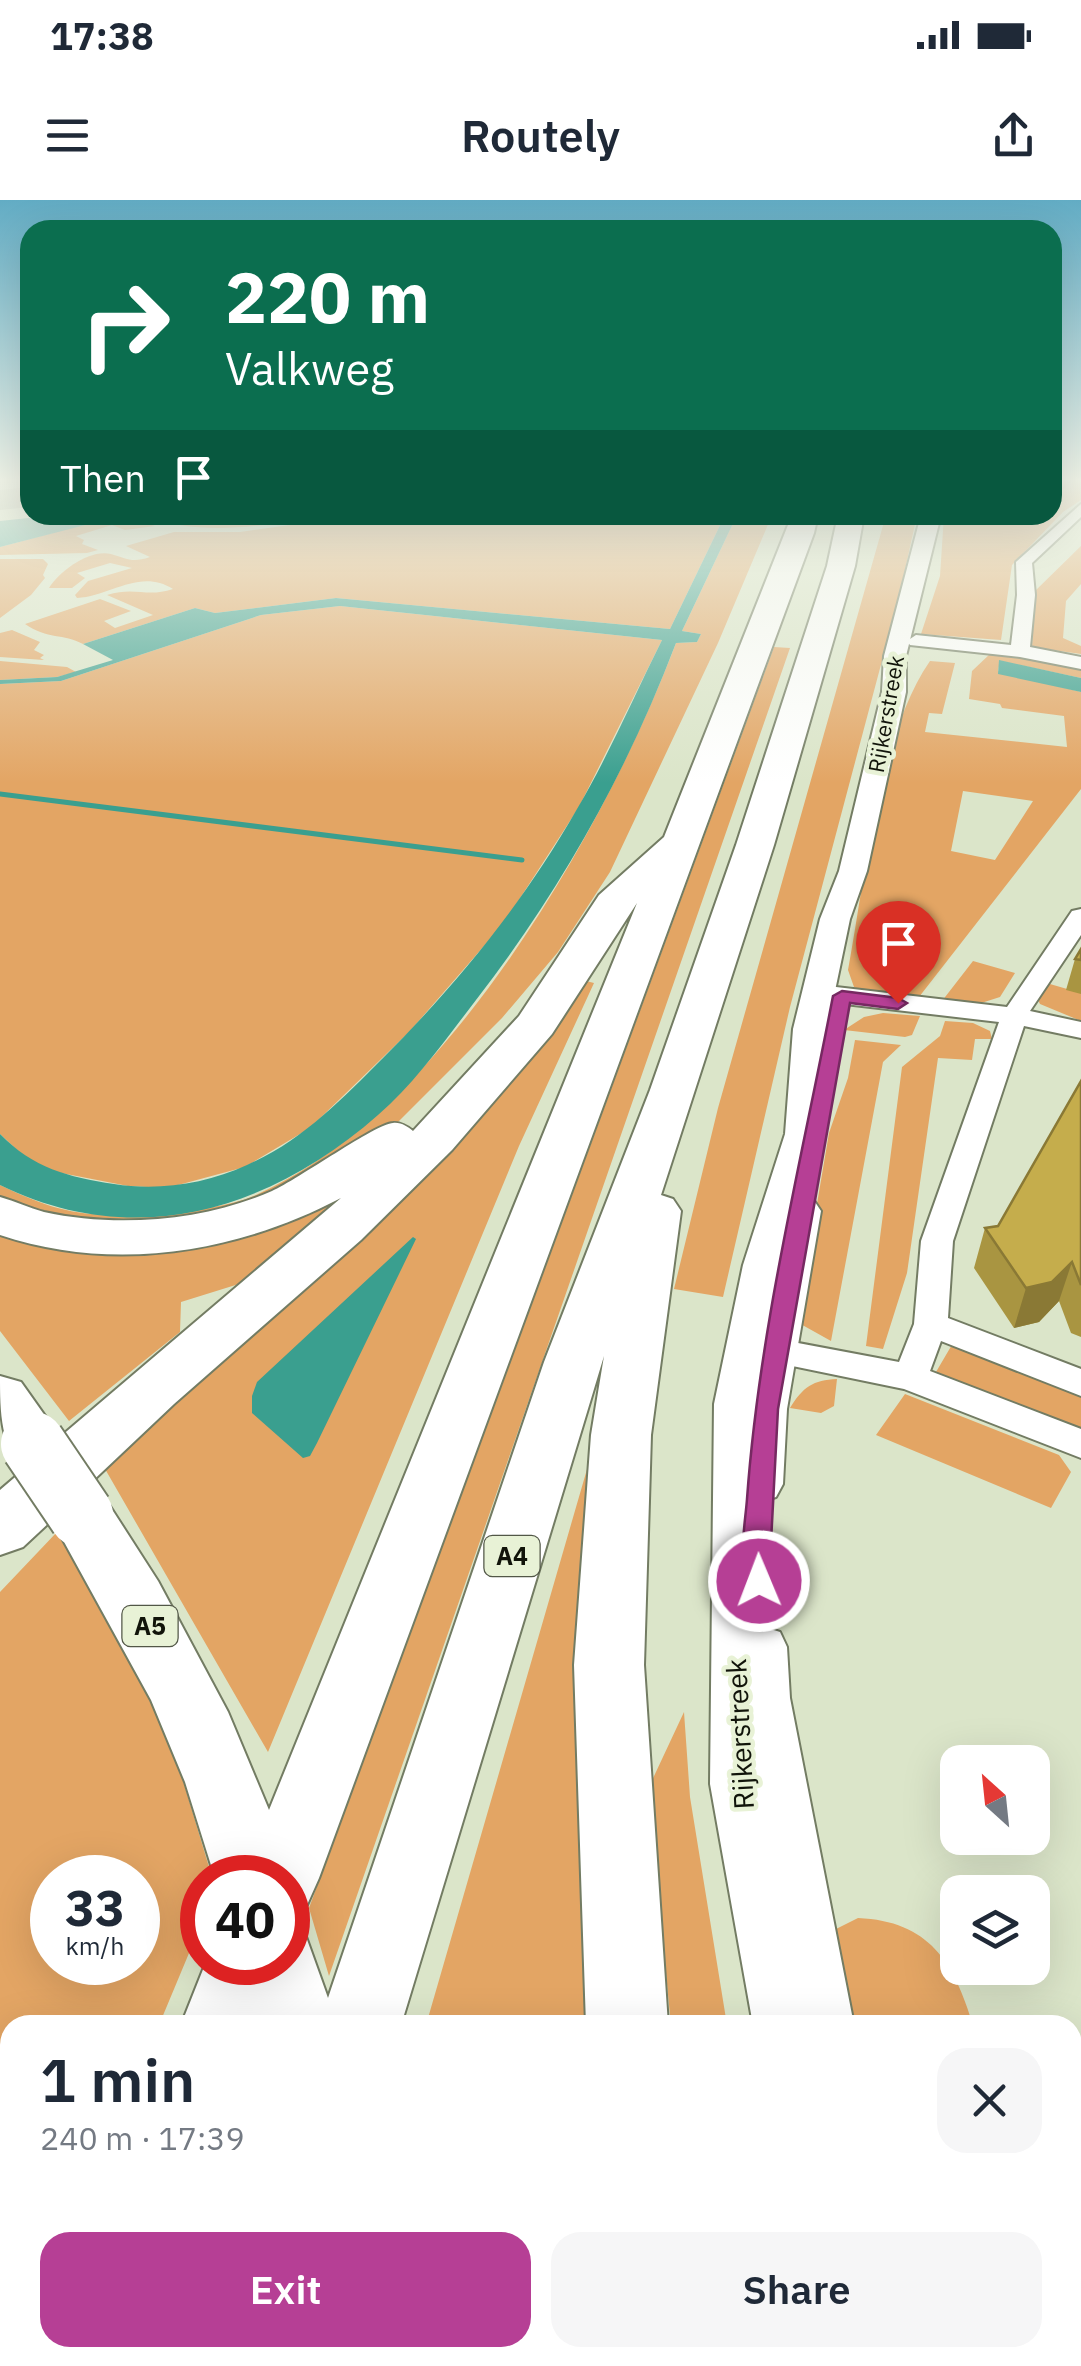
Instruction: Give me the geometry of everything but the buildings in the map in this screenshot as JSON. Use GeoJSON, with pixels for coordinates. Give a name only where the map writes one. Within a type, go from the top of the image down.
{"type":"FeatureCollection","features":[{"type":"Feature","properties":{"kind":"highway"},"geometry":{"type":"LineString","coordinates":[[289,1855],[783,580]]}},
{"type":"Feature","properties":{"kind":"highway","name":"A4"},"geometry":{"type":"LineString","coordinates":[[363,2015],[574,1362],[674,1090],[838,580]]}},
{"type":"Feature","properties":{"kind":"highway"},"geometry":{"type":"LineString","coordinates":[[0,1529],[152,1388],[342,1228],[434,1139],[536,1024],[614,904],[684,834]]}},
{"type":"Feature","properties":{"kind":"highway"},"geometry":{"type":"LineString","coordinates":[[0,1214],[72,1234],[141,1239],[248,1222],[292,1204],[350,1172],[566,982]]}},
{"type":"Feature","properties":{"kind":"highway","name":"A4"},"geometry":{"type":"LineString","coordinates":[[626,2015],[609,1665],[621,1435],[674,1090]]}},
{"type":"Feature","properties":{"kind":"highway","name":"A5"},"geometry":{"type":"LineString","coordinates":[[16,1421],[138,1601],[208,1744],[246,1855]]}},
{"type":"Feature","properties":{"kind":"highway"},"geometry":{"type":"LineString","coordinates":[[226,2015],[237,1985]]}},
{"type":"Feature","properties":{"kind":"highway"},"geometry":{"type":"LineString","coordinates":[[283,1985],[291,2015]]}},
{"type":"Feature","properties":{"kind":"street","name":"Rijkerstreek"},"geometry":{"type":"LineString","coordinates":[[781,2015],[738,1784],[736,1404],[762,1348],[830,995],[875,797],[894,692],[895,656],[908,640],[930,580]]}},
{"type":"Feature","properties":{"kind":"street"},"geometry":{"type":"LineString","coordinates":[[1020,652],[1026,595],[1023,580]]}},
{"type":"Feature","properties":{"kind":"street"},"geometry":{"type":"LineString","coordinates":[[1026,595],[1036,580]]}},
{"type":"Feature","properties":{"kind":"street"},"geometry":{"type":"LineString","coordinates":[[908,640],[1081,663]]}},
{"type":"Feature","properties":{"kind":"street"},"geometry":{"type":"LineString","coordinates":[[910,1378],[931,1324],[937,1241],[1014,1016],[1081,916]]}},
{"type":"Feature","properties":{"kind":"street"},"geometry":{"type":"LineString","coordinates":[[830,995],[1014,1016],[1081,1030]]}},
{"type":"Feature","properties":{"kind":"street"},"geometry":{"type":"LineString","coordinates":[[931,1324],[1081,1383]]}},
{"type":"Feature","properties":{"kind":"street"},"geometry":{"type":"LineString","coordinates":[[762,1348],[910,1378],[1081,1444]]}},
{"type":"Feature","properties":{"kind":"street","name":"Rijkerstreek"},"geometry":{"type":"LineString","coordinates":[[762,1348],[766,1409],[757,1542],[764,1698],[822,2015]]}},
{"type":"Feature","properties":{"kind":"shaded area"},"geometry":{"type":"Polygon","coordinates":[[[0,580],[43,580],[31,595],[0,618],[0,580]]]}},
{"type":"Feature","properties":{"kind":"shaded area"},"geometry":{"type":"Polygon","coordinates":[[[56,580],[82,580],[72,588],[49,588],[56,580]]]}},
{"type":"Feature","properties":{"kind":"shaded area"},"geometry":{"type":"Polygon","coordinates":[[[694,580],[670,629],[336,598],[215,613],[195,608],[83,644],[25,624],[100,599],[131,611],[104,621],[115,628],[153,615],[107,595],[173,589],[161,583],[137,582],[77,598],[75,595],[88,581],[694,580]]]}},
{"type":"Feature","properties":{"kind":"shaded area"},"geometry":{"type":"Polygon","coordinates":[[[706,580],[745,580],[610,872],[558,952],[502,1018],[386,1134],[300,1195],[139,1232],[0,1205],[0,1185],[61,1209],[96,1214],[186,1210],[234,1202],[258,1194],[327,1154],[393,1099],[454,1032],[511,957],[562,877],[607,796],[676,643],[697,642],[701,634],[682,631],[706,580]]]}},
{"type":"Feature","properties":{"kind":"shaded area"},"geometry":{"type":"Polygon","coordinates":[[[868,580],[903,580],[790,1007],[723,1297],[674,1289],[718,1108],[868,580]]]}},
{"type":"Feature","properties":{"kind":"shaded area"},"geometry":{"type":"Polygon","coordinates":[[[939,580],[1010,580],[1001,640],[921,634],[939,580]]]}},
{"type":"Feature","properties":{"kind":"shaded area"},"geometry":{"type":"Polygon","coordinates":[[[1046,580],[1081,580],[1066,601],[1063,638],[1081,646],[1081,654],[1032,647],[1035,591],[1046,580]]]}},
{"type":"Feature","properties":{"kind":"shaded area"},"geometry":{"type":"Polygon","coordinates":[[[340,606],[662,640],[579,807],[504,923],[410,1031],[310,1128],[245,1167],[167,1188],[128,1186],[56,1172],[30,1162],[0,1134],[0,684],[61,681],[261,615],[340,606]]]}},
{"type":"Feature","properties":{"kind":"shaded area"},"geometry":{"type":"Polygon","coordinates":[[[12,630],[40,642],[34,650],[44,655],[40,658],[44,660],[0,657],[0,633],[12,630]]]}},
{"type":"Feature","properties":{"kind":"shaded area"},"geometry":{"type":"Polygon","coordinates":[[[774,647],[790,648],[329,1976],[310,1905],[774,647]]]}},
{"type":"Feature","properties":{"kind":"shaded area"},"geometry":{"type":"Polygon","coordinates":[[[991,653],[1081,667],[1081,678],[1000,661],[998,671],[1081,692],[1081,789],[919,997],[862,991],[854,987],[848,970],[876,810],[898,728],[930,661],[955,663],[942,714],[929,713],[925,732],[1067,747],[1064,716],[1002,708],[1000,704],[969,699],[972,671],[991,653]],[[963,791],[951,851],[995,860],[1033,801],[963,791]]]}},
{"type":"Feature","properties":{"kind":"shaded area"},"geometry":{"type":"Polygon","coordinates":[[[0,661],[67,667],[76,672],[0,680],[0,661]]]}},
{"type":"Feature","properties":{"kind":"shaded area"},"geometry":{"type":"Polygon","coordinates":[[[973,961],[1015,973],[1000,997],[975,1005],[942,1001],[973,961]]]}},
{"type":"Feature","properties":{"kind":"shaded area"},"geometry":{"type":"Polygon","coordinates":[[[582,980],[594,983],[519,1146],[268,1752],[97,1455],[582,980]]]}},
{"type":"Feature","properties":{"kind":"shaded area"},"geometry":{"type":"Polygon","coordinates":[[[1043,982],[1081,993],[1081,1021],[1040,1004],[1037,998],[1043,982]]]}},
{"type":"Feature","properties":{"kind":"shaded area"},"geometry":{"type":"Polygon","coordinates":[[[883,1013],[920,1016],[912,1035],[905,1037],[844,1030],[864,1017],[883,1013]]]}},
{"type":"Feature","properties":{"kind":"shaded area"},"geometry":{"type":"Polygon","coordinates":[[[945,1021],[973,1023],[990,1031],[992,1039],[975,1039],[972,1060],[938,1058],[907,1273],[883,1349],[866,1346],[902,1067],[940,1036],[945,1021]]]}},
{"type":"Feature","properties":{"kind":"shaded area"},"geometry":{"type":"Polygon","coordinates":[[[855,1040],[901,1045],[883,1062],[831,1341],[797,1322],[829,1133],[848,1078],[855,1040]]]}},
{"type":"Feature","properties":{"kind":"shaded area"},"geometry":{"type":"Polygon","coordinates":[[[324,1195],[340,1201],[242,1283],[181,1302],[180,1332],[69,1421],[0,1331],[0,1223],[70,1241],[324,1195]]]}},
{"type":"Feature","properties":{"kind":"shaded area"},"geometry":{"type":"Polygon","coordinates":[[[953,1343],[1081,1392],[1081,1431],[936,1372],[953,1343]]]}},
{"type":"Feature","properties":{"kind":"shaded area"},"geometry":{"type":"Polygon","coordinates":[[[837,1379],[834,1406],[821,1413],[790,1408],[809,1386],[837,1379]]]}},
{"type":"Feature","properties":{"kind":"shaded area"},"geometry":{"type":"Polygon","coordinates":[[[905,1394],[1059,1455],[1071,1472],[1051,1508],[876,1435],[905,1394]]]}},
{"type":"Feature","properties":{"kind":"shaded area"},"geometry":{"type":"Polygon","coordinates":[[[592,1452],[603,2015],[429,2015],[592,1452]]]}},
{"type":"Feature","properties":{"kind":"shaded area"},"geometry":{"type":"Polygon","coordinates":[[[57,1532],[97,1591],[170,1737],[205,1855],[180,1855],[180,1975],[163,2015],[0,2015],[0,1592],[57,1532]]]}},
{"type":"Feature","properties":{"kind":"shaded area"},"geometry":{"type":"Polygon","coordinates":[[[684,1712],[690,1797],[725,2015],[670,2015],[648,1789],[684,1712]]]}},
{"type":"Feature","properties":{"kind":"shaded area"},"geometry":{"type":"Polygon","coordinates":[[[858,1918],[903,1927],[935,1949],[940,1955],[940,1985],[958,1985],[970,2015],[834,2015],[832,1931],[858,1918]]]}},
{"type":"Feature","properties":{"kind":"water"},"geometry":{"type":"Polygon","coordinates":[[[694,580],[706,580],[682,631],[701,634],[697,642],[676,643],[614,784],[564,873],[442,1045],[378,1115],[292,1176],[246,1197],[198,1211],[150,1217],[100,1215],[50,1205],[0,1185],[0,1134],[38,1163],[66,1174],[114,1184],[165,1186],[215,1177],[247,1165],[286,1144],[320,1118],[411,1030],[512,909],[589,789],[662,640],[340,606],[261,615],[61,681],[0,684],[0,680],[57,677],[113,660],[83,644],[195,608],[215,613],[336,598],[670,629],[694,580]]]}},
{"type":"Feature","properties":{"kind":"water"},"geometry":{"type":"Polygon","coordinates":[[[999,660],[1081,678],[1081,692],[998,674],[999,660]]]}},
{"type":"Feature","properties":{"kind":"water"},"geometry":{"type":"Polygon","coordinates":[[[413,1237],[416,1239],[317,1443],[310,1456],[303,1458],[252,1413],[257,1382],[413,1237]]]}},
{"type":"Feature","properties":{"kind":"waterway"},"geometry":{"type":"LineString","coordinates":[[0,794],[522,860]]}},
{"type":"Feature","properties":{"kind":"route"},"geometry":{"type":"LineString","coordinates":[[759,1581],[757,1542],[766,1409],[842,996],[898,1003]]}}]}
